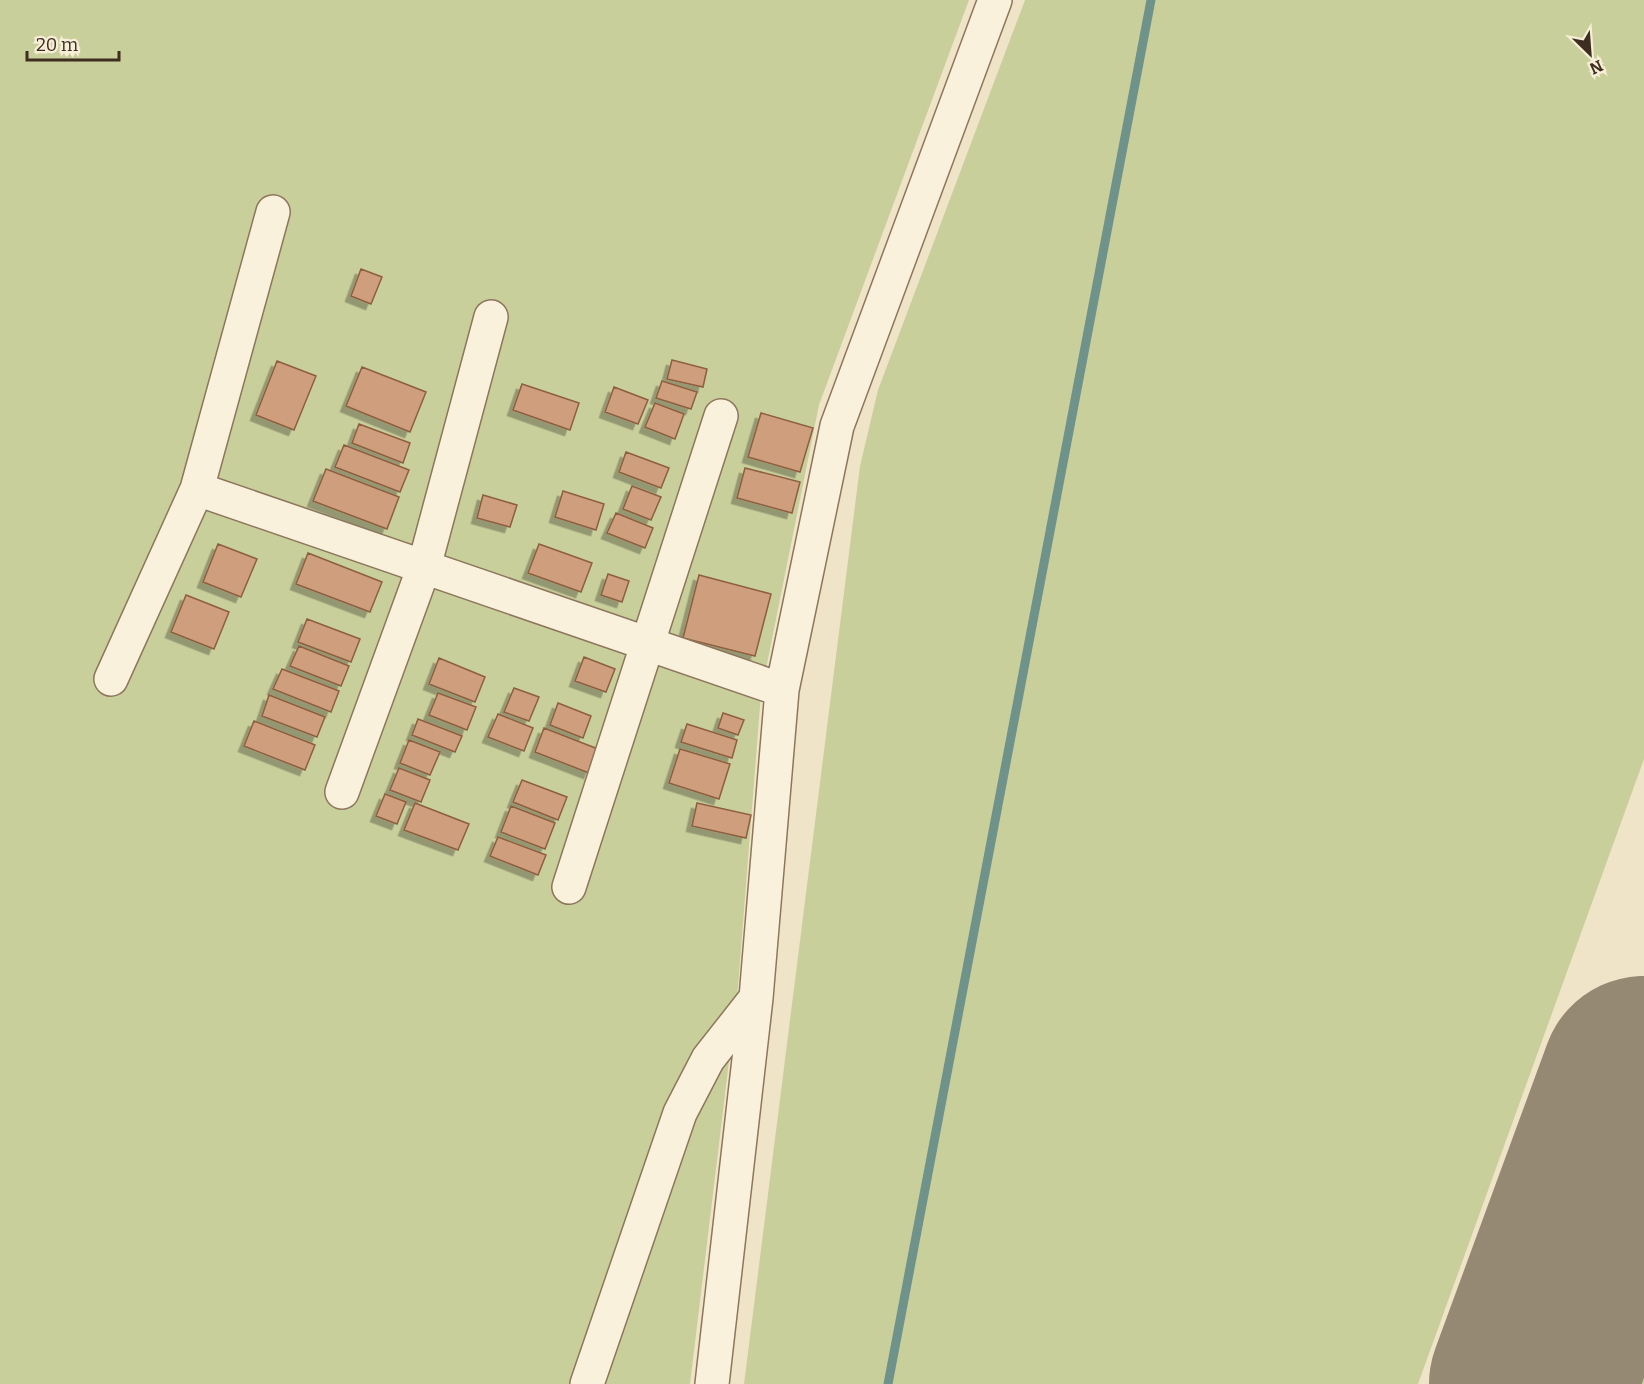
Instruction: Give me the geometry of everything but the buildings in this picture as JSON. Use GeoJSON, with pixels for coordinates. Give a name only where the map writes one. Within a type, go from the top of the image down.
{"type":"FeatureCollection","features":[{"type":"Feature","properties":{"kind":"street"},"geometry":{"type":"LineString","coordinates":[[712,1384],[756,998],[782,690],[837,426],[995,0]]}},
{"type":"Feature","properties":{"kind":"street"},"geometry":{"type":"LineString","coordinates":[[111,679],[197,489],[273,212]]}},
{"type":"Feature","properties":{"kind":"street"},"geometry":{"type":"LineString","coordinates":[[342,792],[424,567],[491,317]]}},
{"type":"Feature","properties":{"kind":"street"},"geometry":{"type":"LineString","coordinates":[[569,887],[721,416]]}},
{"type":"Feature","properties":{"kind":"street"},"geometry":{"type":"LineString","coordinates":[[197,489],[782,690]]}},
{"type":"Feature","properties":{"kind":"street"},"geometry":{"type":"LineString","coordinates":[[587,1384],[680,1113],[708,1059],[756,998]]}},
{"type":"Feature","properties":{"kind":"green space"},"geometry":{"type":"Polygon","coordinates":[[[0,0],[969,0],[819,405],[761,694],[738,987],[690,1384],[0,1384],[0,0]]]}},
{"type":"Feature","properties":{"kind":"green space"},"geometry":{"type":"Polygon","coordinates":[[[1025,0],[1644,0],[1644,759],[1418,1384],[744,1384],[860,466],[878,390],[1025,0]]]}},
{"type":"Feature","properties":{"kind":"green space"},"geometry":{"type":"Polygon","coordinates":[[[1644,1326],[1644,1384],[1624,1384],[1644,1326]]]}},
{"type":"Feature","properties":{"kind":"waterway"},"geometry":{"type":"LineString","coordinates":[[888,1384],[1151,0]]}},
{"type":"Feature","properties":{"kind":"runway"},"geometry":{"type":"LineString","coordinates":[[1532,1384],[1644,1079]]}}]}
